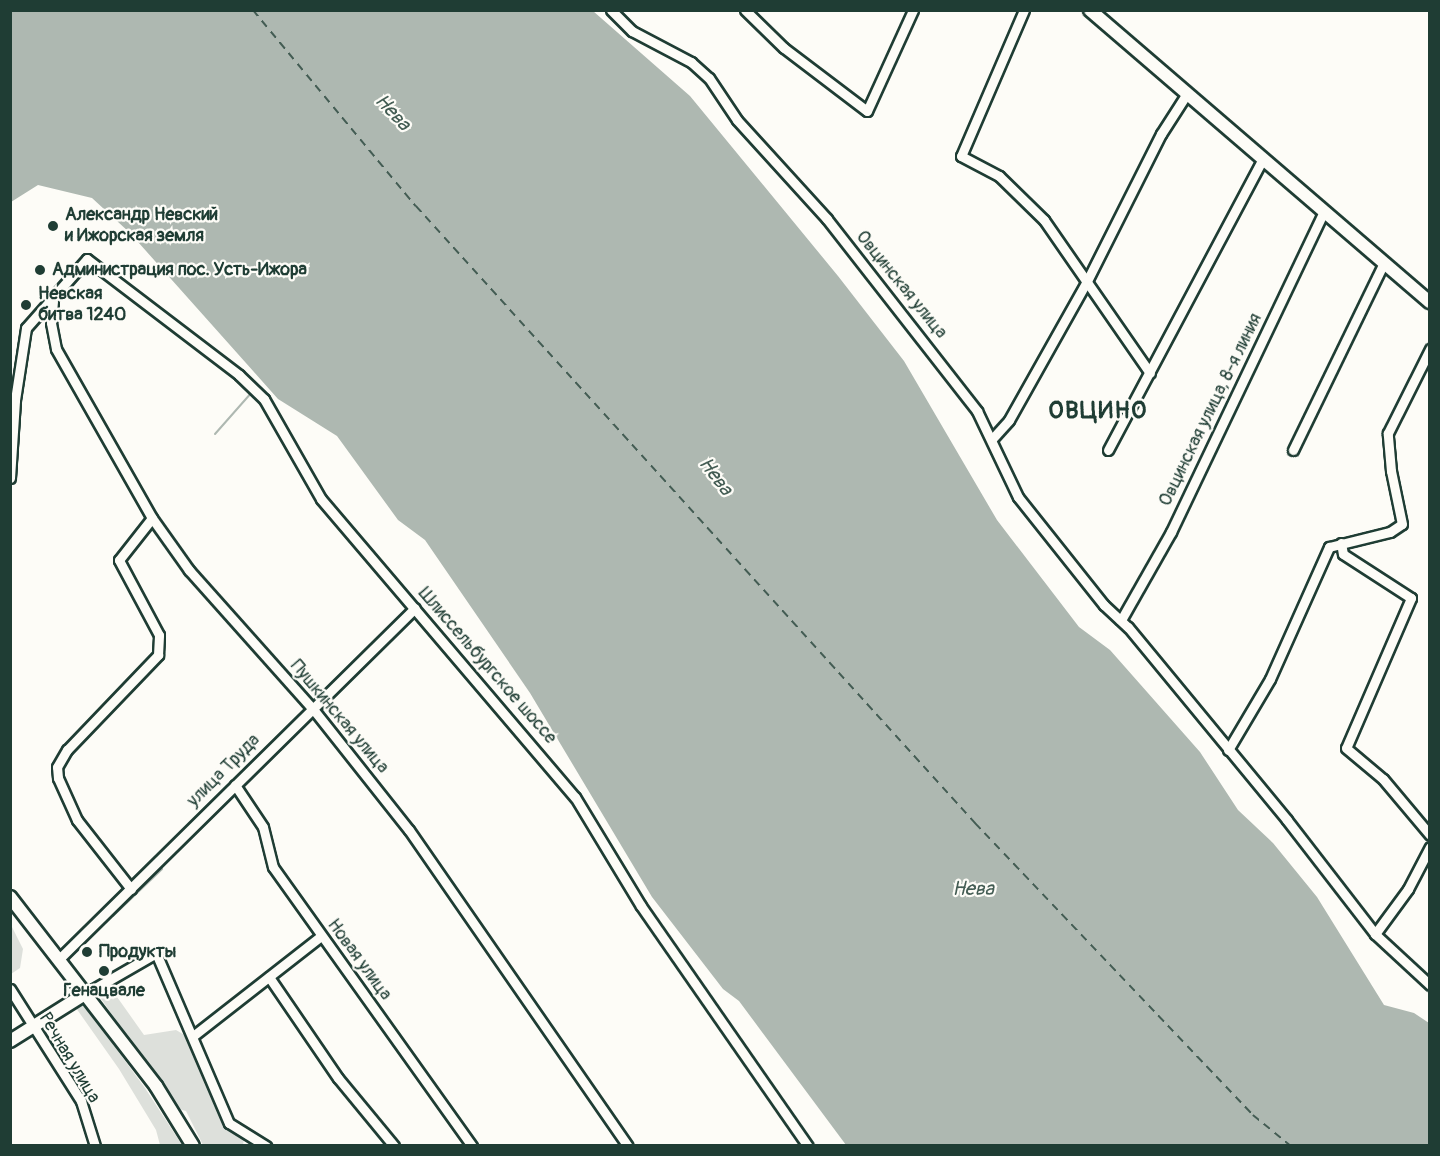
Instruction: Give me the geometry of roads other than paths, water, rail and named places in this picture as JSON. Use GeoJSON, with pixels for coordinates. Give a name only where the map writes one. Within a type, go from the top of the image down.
{"type":"FeatureCollection","features":[{"type":"Feature","properties":{"kind":"main road"},"geometry":{"type":"LineString","coordinates":[[1090,10],[1186,95],[1430,302]]}},
{"type":"Feature","properties":{"kind":"main road"},"geometry":{"type":"LineString","coordinates":[[10,897],[156,1086],[193,1146]]}},
{"type":"Feature","properties":{"kind":"main road"},"geometry":{"type":"LineString","coordinates":[[10,1041],[85,994]]}},
{"type":"Feature","properties":{"kind":"street","name":"Овцинская улица"},"geometry":{"type":"LineString","coordinates":[[611,10],[632,31],[692,62],[709,78],[737,120],[827,219],[934,352],[992,439],[1018,497],[1104,605],[1121,620],[1228,750],[1375,934],[1430,985]]}},
{"type":"Feature","properties":{"kind":"street"},"geometry":{"type":"LineString","coordinates":[[745,10],[784,48],[867,111],[913,10]]}},
{"type":"Feature","properties":{"kind":"street"},"geometry":{"type":"LineString","coordinates":[[1024,10],[961,156],[999,176],[1044,220],[1150,373]]}},
{"type":"Feature","properties":{"kind":"street"},"geometry":{"type":"LineString","coordinates":[[992,439],[1009,420],[1086,283],[1161,134],[1186,95]]}},
{"type":"Feature","properties":{"kind":"street"},"geometry":{"type":"LineString","coordinates":[[1108,450],[1262,160]]}},
{"type":"Feature","properties":{"kind":"street","name":"Овцинская улица, 8-я линия"},"geometry":{"type":"LineString","coordinates":[[1121,620],[1171,532],[1306,254],[1324,211]]}},
{"type":"Feature","properties":{"kind":"street","name":"Шлиссельбургское шоссе"},"geometry":{"type":"LineString","coordinates":[[53,301],[87,259],[239,375],[264,399],[310,484],[575,797],[641,906],[808,1146]]}},
{"type":"Feature","properties":{"kind":"street"},"geometry":{"type":"LineString","coordinates":[[1293,450],[1384,263]]}},
{"type":"Feature","properties":{"kind":"street"},"geometry":{"type":"LineString","coordinates":[[10,478],[15,400],[26,328],[53,301]]}},
{"type":"Feature","properties":{"kind":"street","name":"Пушкинская улица"},"geometry":{"type":"LineString","coordinates":[[53,301],[51,324],[56,349],[152,518],[189,570],[313,709],[409,830],[628,1146]]}},
{"type":"Feature","properties":{"kind":"street"},"geometry":{"type":"LineString","coordinates":[[1228,750],[1270,678],[1329,547],[1390,532],[1402,524],[1391,471],[1388,433],[1430,349]]}},
{"type":"Feature","properties":{"kind":"street"},"geometry":{"type":"LineString","coordinates":[[131,889],[77,820],[57,767],[68,750],[158,655],[159,635],[119,560],[152,518]]}},
{"type":"Feature","properties":{"kind":"street"},"geometry":{"type":"LineString","coordinates":[[1341,543],[1343,554],[1412,598],[1346,748],[1383,779],[1430,835]]}},
{"type":"Feature","properties":{"kind":"street","name":"улица Труда"},"geometry":{"type":"LineString","coordinates":[[58,960],[415,608]]}},
{"type":"Feature","properties":{"kind":"street","name":"Новая улица"},"geometry":{"type":"LineString","coordinates":[[235,785],[263,827],[273,867],[472,1146]]}},
{"type":"Feature","properties":{"kind":"street"},"geometry":{"type":"LineString","coordinates":[[1375,934],[1408,889],[1430,847]]}},
{"type":"Feature","properties":{"kind":"street"},"geometry":{"type":"LineString","coordinates":[[193,1036],[321,936]]}},
{"type":"Feature","properties":{"kind":"street"},"geometry":{"type":"LineString","coordinates":[[85,994],[156,953],[229,1124],[266,1146]]}},
{"type":"Feature","properties":{"kind":"street"},"geometry":{"type":"LineString","coordinates":[[269,977],[338,1078],[394,1146]]}},
{"type":"Feature","properties":{"kind":"street","name":"Речная улица"},"geometry":{"type":"LineString","coordinates":[[10,989],[32,1028],[81,1101],[95,1146]]}},
{"type":"Feature","properties":{"kind":"water","name":"Нева"},"geometry":{"type":"Polygon","coordinates":[[[11,10],[593,11],[690,96],[838,276],[904,361],[997,520],[1079,627],[1110,650],[1200,752],[1238,810],[1273,843],[1317,897],[1384,1005],[1414,1013],[1429,1023],[1429,1145],[846,1145],[739,1001],[723,989],[652,897],[530,693],[425,540],[398,520],[337,436],[278,399],[130,233],[92,198],[38,185],[11,202],[11,10]]]}},
{"type":"Feature","properties":{"kind":"waterway"},"geometry":{"type":"LineString","coordinates":[[215,434],[252,392]]}},
{"type":"Feature","properties":{"kind":"waterway"},"geometry":{"type":"LineString","coordinates":[[113,916],[162,869]]}},
{"type":"Feature","properties":{"kind":"place","name":"Александр Невский и Ижорская земля"},"geometry":{"type":"Point","coordinates":[53,226]}},
{"type":"Feature","properties":{"kind":"place","name":"Администрация пос. Усть-Ижора"},"geometry":{"type":"Point","coordinates":[40,270]}},
{"type":"Feature","properties":{"kind":"place","name":"Невская битва 1240"},"geometry":{"type":"Point","coordinates":[26,305]}},
{"type":"Feature","properties":{"kind":"place","name":"Продукты"},"geometry":{"type":"Point","coordinates":[87,952]}},
{"type":"Feature","properties":{"kind":"place","name":"Генацвале"},"geometry":{"type":"Point","coordinates":[104,971]}},
{"type":"Feature","properties":{"kind":"district","name":"ОВЦИНО"},"geometry":{"type":"Point","coordinates":[1098,411]}}]}
